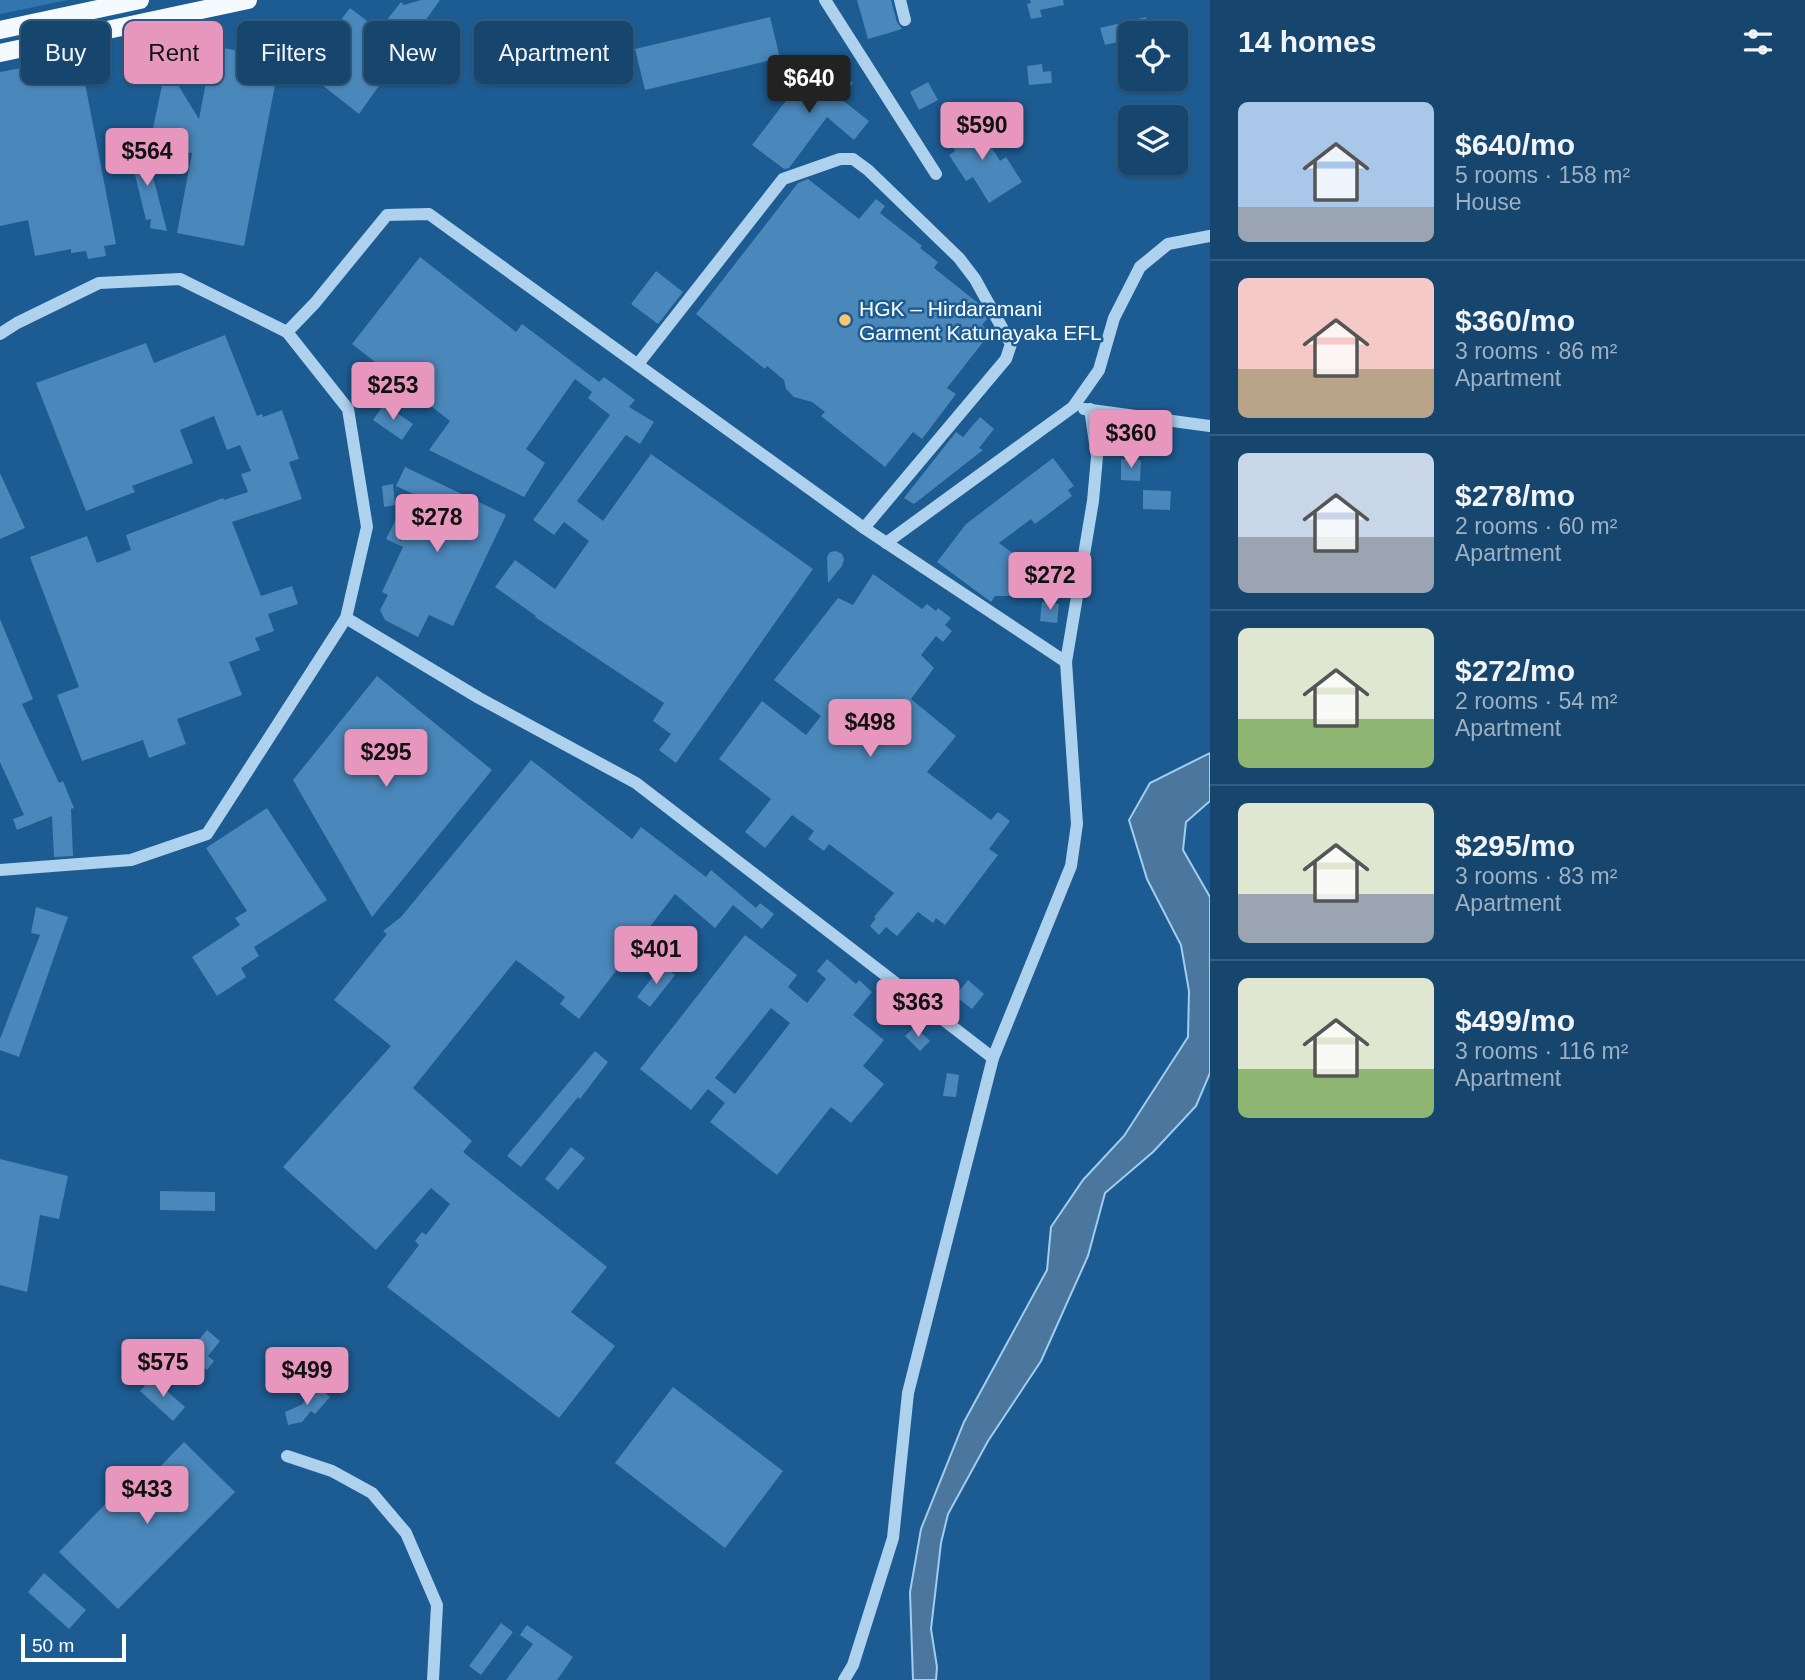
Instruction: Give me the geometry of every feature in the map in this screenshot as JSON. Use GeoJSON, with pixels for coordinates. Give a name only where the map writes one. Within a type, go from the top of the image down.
{"type":"FeatureCollection","features":[{"type":"Feature","properties":{"kind":"main road"},"geometry":{"type":"LineString","coordinates":[[0,30],[137,0]]}},
{"type":"Feature","properties":{"kind":"main road"},"geometry":{"type":"LineString","coordinates":[[145,21],[248,0]]}},
{"type":"Feature","properties":{"kind":"main road"},"geometry":{"type":"LineString","coordinates":[[0,53],[124,26]]}},
{"type":"Feature","properties":{"kind":"lane"},"geometry":{"type":"LineString","coordinates":[[137,0],[140,21]]}},
{"type":"Feature","properties":{"kind":"lane"},"geometry":{"type":"LineString","coordinates":[[825,0],[936,174]]}},
{"type":"Feature","properties":{"kind":"lane"},"geometry":{"type":"LineString","coordinates":[[900,0],[905,20]]}},
{"type":"Feature","properties":{"kind":"lane"},"geometry":{"type":"LineString","coordinates":[[638,364],[783,179],[841,159],[853,159],[868,170],[967,269],[1012,344],[1006,359],[864,528]]}},
{"type":"Feature","properties":{"kind":"lane"},"geometry":{"type":"LineString","coordinates":[[287,332],[315,303],[387,215],[429,214],[864,528],[1066,662]]}},
{"type":"Feature","properties":{"kind":"lane"},"geometry":{"type":"LineString","coordinates":[[886,543],[1073,407],[1099,370],[1114,317],[1140,268],[1168,244],[1210,236]]}},
{"type":"Feature","properties":{"kind":"lane"},"geometry":{"type":"LineString","coordinates":[[0,334],[99,283],[180,279],[287,332],[348,409],[367,527],[346,618],[207,834],[131,860],[0,870]]}},
{"type":"Feature","properties":{"kind":"lane"},"geometry":{"type":"LineString","coordinates":[[1073,407],[1210,426]]}},
{"type":"Feature","properties":{"kind":"lane"},"geometry":{"type":"LineString","coordinates":[[844,1680],[853,1665],[893,1538],[908,1393],[993,1058],[1071,866],[1077,824],[1066,662],[1093,501],[1097,457],[1090,410]]}},
{"type":"Feature","properties":{"kind":"lane"},"geometry":{"type":"LineString","coordinates":[[346,618],[479,698],[636,783],[993,1058]]}},
{"type":"Feature","properties":{"kind":"lane"},"geometry":{"type":"LineString","coordinates":[[287,1456],[332,1471],[372,1493],[406,1533],[437,1605],[433,1680]]}},
{"type":"Feature","properties":{"kind":"shaded area"},"geometry":{"type":"Polygon","coordinates":[[[0,0],[68,0],[0,14],[0,0]]]}},
{"type":"Feature","properties":{"kind":"shaded area"},"geometry":{"type":"Polygon","coordinates":[[[1210,753],[1210,801],[1186,822],[1183,850],[1210,897],[1210,1073],[1196,1106],[1153,1152],[1105,1193],[1088,1256],[1041,1361],[988,1441],[948,1514],[941,1543],[931,1629],[937,1667],[936,1680],[913,1680],[910,1592],[921,1529],[964,1422],[1047,1270],[1051,1227],[1083,1180],[1124,1136],[1188,1037],[1189,991],[1181,945],[1147,879],[1129,820],[1150,783],[1210,753]]]}},
{"type":"Feature","properties":{"kind":"building"},"geometry":{"type":"Polygon","coordinates":[[[421,0],[440,0],[425,21],[386,21],[401,2],[404,5],[421,0]]]}},
{"type":"Feature","properties":{"kind":"building"},"geometry":{"type":"Polygon","coordinates":[[[857,0],[891,0],[897,22],[902,29],[868,39],[857,0]]]}},
{"type":"Feature","properties":{"kind":"building"},"geometry":{"type":"Polygon","coordinates":[[[1030,0],[1063,0],[1064,5],[1040,10],[1042,17],[1031,19],[1027,4],[1031,3],[1030,0]]]}},
{"type":"Feature","properties":{"kind":"building"},"geometry":{"type":"Polygon","coordinates":[[[350,8],[367,21],[364,21],[364,84],[380,84],[359,114],[321,84],[350,84],[350,21],[340,21],[350,8]]]}},
{"type":"Feature","properties":{"kind":"building"},"geometry":{"type":"Polygon","coordinates":[[[770,17],[780,58],[645,90],[635,49],[770,17]]]}},
{"type":"Feature","properties":{"kind":"building"},"geometry":{"type":"Polygon","coordinates":[[[1146,17],[1147,21],[1129,21],[1146,17]]]}},
{"type":"Feature","properties":{"kind":"building"},"geometry":{"type":"Polygon","coordinates":[[[1118,24],[1118,42],[1105,45],[1100,28],[1118,24]]]}},
{"type":"Feature","properties":{"kind":"building"},"geometry":{"type":"Polygon","coordinates":[[[223,48],[237,51],[237,84],[275,84],[244,246],[177,233],[192,153],[149,147],[162,84],[178,85],[199,119],[206,84],[223,84],[223,48]]]}},
{"type":"Feature","properties":{"kind":"building"},"geometry":{"type":"Polygon","coordinates":[[[820,56],[853,83],[841,99],[869,121],[854,140],[827,117],[789,168],[784,169],[752,145],[820,56]]]}},
{"type":"Feature","properties":{"kind":"building"},"geometry":{"type":"Polygon","coordinates":[[[1042,64],[1043,72],[1051,71],[1052,83],[1029,85],[1027,66],[1042,64]]]}},
{"type":"Feature","properties":{"kind":"building"},"geometry":{"type":"Polygon","coordinates":[[[21,68],[21,84],[85,84],[116,244],[104,246],[106,256],[88,259],[86,251],[71,253],[71,249],[35,256],[28,220],[0,226],[0,72],[21,68]]]}},
{"type":"Feature","properties":{"kind":"building"},"geometry":{"type":"Polygon","coordinates":[[[928,82],[938,100],[919,110],[910,92],[928,82]]]}},
{"type":"Feature","properties":{"kind":"building"},"geometry":{"type":"Polygon","coordinates":[[[974,119],[1000,161],[1006,157],[1022,182],[989,203],[973,177],[966,181],[949,155],[955,151],[946,136],[974,119]]]}},
{"type":"Feature","properties":{"kind":"building"},"geometry":{"type":"Polygon","coordinates":[[[145,146],[167,231],[150,228],[151,219],[146,220],[129,150],[145,146]]]}},
{"type":"Feature","properties":{"kind":"building","name":"HGK – Hirdaramani Garment Katunayaka EFL"},"geometry":{"type":"Polygon","coordinates":[[[808,179],[859,219],[876,199],[885,206],[880,213],[922,246],[920,248],[938,262],[934,268],[978,303],[987,319],[982,325],[991,332],[947,388],[956,394],[922,439],[913,432],[885,467],[821,416],[825,412],[812,402],[794,397],[786,389],[784,380],[767,366],[765,369],[696,314],[798,183],[808,179]]]}},
{"type":"Feature","properties":{"kind":"building"},"geometry":{"type":"Polygon","coordinates":[[[420,257],[516,332],[522,324],[599,382],[604,377],[635,400],[629,407],[654,422],[640,444],[626,435],[577,501],[603,521],[651,454],[813,569],[676,763],[659,750],[671,734],[653,721],[664,703],[495,587],[515,560],[555,589],[589,541],[564,522],[554,535],[533,520],[610,415],[588,398],[592,392],[575,379],[526,449],[545,463],[524,497],[429,450],[450,421],[352,344],[420,257]]]}},
{"type":"Feature","properties":{"kind":"building"},"geometry":{"type":"Polygon","coordinates":[[[656,271],[683,292],[658,324],[631,304],[656,271]]]}},
{"type":"Feature","properties":{"kind":"building"},"geometry":{"type":"Polygon","coordinates":[[[225,335],[257,416],[262,414],[263,417],[282,410],[299,459],[289,462],[302,499],[232,522],[261,596],[292,586],[298,604],[268,614],[274,631],[255,638],[260,650],[229,662],[242,695],[177,719],[186,744],[149,758],[143,740],[82,761],[57,695],[79,687],[30,557],[87,536],[97,563],[131,550],[126,535],[223,498],[224,500],[248,492],[241,474],[251,471],[240,445],[227,450],[214,416],[180,430],[193,463],[132,486],[135,492],[86,511],[36,383],[146,343],[154,363],[225,335]]]}},
{"type":"Feature","properties":{"kind":"building"},"geometry":{"type":"Polygon","coordinates":[[[384,404],[413,424],[402,440],[373,420],[384,404]]]}},
{"type":"Feature","properties":{"kind":"building"},"geometry":{"type":"Polygon","coordinates":[[[980,417],[994,429],[979,448],[983,450],[914,504],[904,498],[956,432],[963,437],[980,417]]]}},
{"type":"Feature","properties":{"kind":"building"},"geometry":{"type":"Polygon","coordinates":[[[1053,458],[1074,486],[1068,490],[1072,496],[1035,524],[1031,519],[999,543],[1023,561],[1018,567],[1023,572],[1023,582],[1018,591],[1010,596],[995,596],[991,602],[937,562],[966,524],[1053,458]]]}},
{"type":"Feature","properties":{"kind":"building"},"geometry":{"type":"Polygon","coordinates":[[[1121,459],[1141,460],[1140,481],[1121,480],[1121,459]]]}},
{"type":"Feature","properties":{"kind":"building"},"geometry":{"type":"Polygon","coordinates":[[[405,467],[506,515],[453,626],[429,615],[418,637],[385,620],[380,610],[388,595],[382,592],[403,547],[386,539],[397,517],[400,542],[420,497],[396,486],[405,467]]]}},
{"type":"Feature","properties":{"kind":"building"},"geometry":{"type":"Polygon","coordinates":[[[0,473],[25,528],[0,539],[0,473]]]}},
{"type":"Feature","properties":{"kind":"building"},"geometry":{"type":"Polygon","coordinates":[[[393,484],[395,505],[384,507],[382,486],[393,484]]]}},
{"type":"Feature","properties":{"kind":"building"},"geometry":{"type":"Polygon","coordinates":[[[1143,490],[1171,491],[1170,510],[1143,509],[1143,490]]]}},
{"type":"Feature","properties":{"kind":"building"},"geometry":{"type":"Polygon","coordinates":[[[830,552],[842,554],[844,559],[842,566],[828,583],[827,557],[830,552]]]}},
{"type":"Feature","properties":{"kind":"building"},"geometry":{"type":"Polygon","coordinates":[[[873,574],[922,609],[927,604],[951,618],[945,625],[952,631],[943,642],[936,636],[921,655],[934,668],[911,699],[956,736],[927,772],[991,820],[998,812],[1010,821],[989,849],[998,855],[945,925],[936,918],[933,923],[918,912],[897,936],[886,927],[879,935],[870,926],[894,893],[829,844],[824,851],[808,839],[814,831],[792,815],[765,848],[745,832],[771,799],[719,759],[762,701],[806,735],[821,716],[774,680],[838,598],[853,605],[873,574]]]}},
{"type":"Feature","properties":{"kind":"building"},"geometry":{"type":"Polygon","coordinates":[[[1042,602],[1059,604],[1057,623],[1040,621],[1042,602]]]}},
{"type":"Feature","properties":{"kind":"building"},"geometry":{"type":"Polygon","coordinates":[[[0,619],[33,699],[22,704],[59,783],[63,781],[74,808],[71,809],[73,856],[54,857],[52,816],[17,830],[13,819],[24,815],[0,762],[0,619]]]}},
{"type":"Feature","properties":{"kind":"building"},"geometry":{"type":"Polygon","coordinates":[[[377,676],[492,770],[372,917],[293,780],[377,676]]]}},
{"type":"Feature","properties":{"kind":"building"},"geometry":{"type":"Polygon","coordinates":[[[531,760],[632,839],[641,827],[706,877],[711,870],[756,908],[760,903],[774,914],[762,929],[733,905],[715,928],[675,894],[579,1019],[560,1004],[565,997],[516,960],[413,1088],[472,1141],[463,1152],[607,1267],[571,1312],[615,1346],[559,1418],[387,1287],[419,1245],[415,1241],[422,1232],[426,1235],[450,1204],[431,1188],[376,1250],[283,1167],[391,1046],[334,1000],[387,934],[383,931],[401,917],[531,760]]]}},
{"type":"Feature","properties":{"kind":"building"},"geometry":{"type":"Polygon","coordinates":[[[267,808],[327,900],[254,947],[259,956],[241,968],[246,977],[217,996],[192,957],[240,925],[235,918],[247,911],[206,848],[267,808]]]}},
{"type":"Feature","properties":{"kind":"building"},"geometry":{"type":"Polygon","coordinates":[[[36,907],[68,917],[19,1057],[0,1050],[0,1039],[40,935],[31,933],[36,907]]]}},
{"type":"Feature","properties":{"kind":"building"},"geometry":{"type":"Polygon","coordinates":[[[745,935],[797,975],[788,987],[807,1003],[826,979],[817,971],[827,959],[856,984],[859,980],[872,992],[853,1015],[884,1040],[863,1066],[884,1084],[851,1123],[831,1107],[777,1175],[710,1122],[725,1103],[708,1089],[691,1110],[640,1069],[745,935]],[[771,1008],[715,1078],[735,1094],[790,1023],[771,1008]]]}},
{"type":"Feature","properties":{"kind":"building"},"geometry":{"type":"Polygon","coordinates":[[[662,965],[675,975],[650,1007],[637,997],[662,965]]]}},
{"type":"Feature","properties":{"kind":"building"},"geometry":{"type":"Polygon","coordinates":[[[968,980],[984,994],[972,1009],[955,996],[968,980]]]}},
{"type":"Feature","properties":{"kind":"building"},"geometry":{"type":"Polygon","coordinates":[[[915,1027],[930,1041],[920,1051],[905,1036],[915,1027]]]}},
{"type":"Feature","properties":{"kind":"building"},"geometry":{"type":"Polygon","coordinates":[[[595,1051],[608,1062],[521,1167],[507,1156],[595,1051]]]}},
{"type":"Feature","properties":{"kind":"building"},"geometry":{"type":"Polygon","coordinates":[[[947,1073],[959,1075],[956,1097],[943,1096],[947,1073]]]}},
{"type":"Feature","properties":{"kind":"building"},"geometry":{"type":"Polygon","coordinates":[[[571,1147],[585,1158],[558,1190],[545,1179],[571,1147]]]}},
{"type":"Feature","properties":{"kind":"building"},"geometry":{"type":"Polygon","coordinates":[[[0,1159],[68,1176],[59,1219],[40,1215],[27,1292],[0,1285],[0,1159]]]}},
{"type":"Feature","properties":{"kind":"building"},"geometry":{"type":"Polygon","coordinates":[[[160,1191],[215,1192],[215,1211],[160,1210],[160,1191]]]}},
{"type":"Feature","properties":{"kind":"building"},"geometry":{"type":"Polygon","coordinates":[[[207,1330],[220,1341],[208,1356],[214,1361],[207,1370],[187,1354],[207,1330]]]}},
{"type":"Feature","properties":{"kind":"building"},"geometry":{"type":"Polygon","coordinates":[[[152,1378],[185,1407],[173,1421],[140,1391],[152,1378]]]}},
{"type":"Feature","properties":{"kind":"building"},"geometry":{"type":"Polygon","coordinates":[[[318,1386],[330,1397],[315,1414],[311,1411],[302,1422],[288,1425],[285,1412],[301,1405],[318,1386]]]}},
{"type":"Feature","properties":{"kind":"building"},"geometry":{"type":"Polygon","coordinates":[[[673,1387],[783,1471],[725,1548],[615,1463],[673,1387]]]}},
{"type":"Feature","properties":{"kind":"building"},"geometry":{"type":"Polygon","coordinates":[[[184,1442],[235,1492],[118,1609],[59,1552],[111,1498],[121,1507],[184,1442]]]}},
{"type":"Feature","properties":{"kind":"building"},"geometry":{"type":"Polygon","coordinates":[[[44,1573],[86,1610],[69,1629],[28,1592],[44,1573]]]}},
{"type":"Feature","properties":{"kind":"building"},"geometry":{"type":"Polygon","coordinates":[[[501,1623],[513,1632],[481,1675],[469,1666],[501,1623]]]}},
{"type":"Feature","properties":{"kind":"building"},"geometry":{"type":"Polygon","coordinates":[[[527,1625],[573,1657],[557,1680],[506,1680],[533,1644],[520,1635],[527,1625]]]}},
{"type":"Feature","properties":{"kind":"place","name":"HGK – Hirdaramani Garment Katunayaka EFL"},"geometry":{"type":"Point","coordinates":[845,320]}}]}
